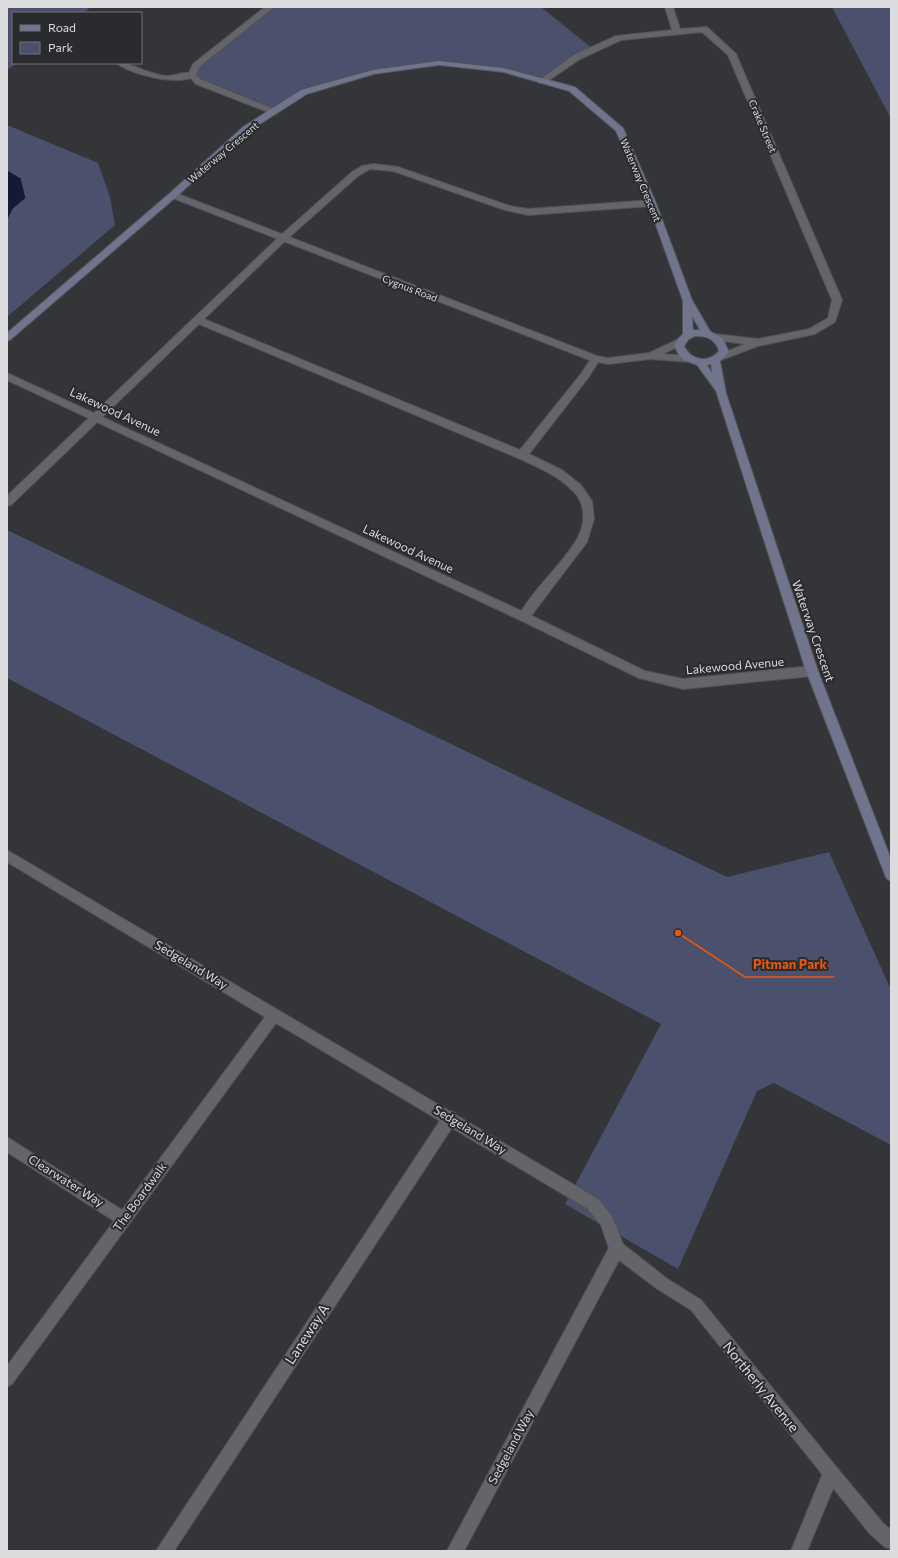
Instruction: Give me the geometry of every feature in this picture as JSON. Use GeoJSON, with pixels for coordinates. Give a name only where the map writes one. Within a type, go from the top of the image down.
{"type":"FeatureCollection","features":[{"type":"Feature","properties":{"kind":"street"},"geometry":{"type":"LineString","coordinates":[[192,75],[196,66],[270,7]]}},
{"type":"Feature","properties":{"kind":"street"},"geometry":{"type":"LineString","coordinates":[[669,7],[677,32]]}},
{"type":"Feature","properties":{"kind":"street","name":"Crake Street"},"geometry":{"type":"LineString","coordinates":[[542,81],[578,57],[618,38],[704,29],[732,54],[837,300],[832,320],[812,332],[756,343],[718,359]]}},
{"type":"Feature","properties":{"kind":"street","name":"Waterway Crescent"},"geometry":{"type":"LineString","coordinates":[[7,338],[173,195],[246,129],[304,92],[373,72],[439,63],[503,70],[572,89],[620,130],[652,203],[687,300],[711,335],[720,341],[724,346],[724,352],[718,359],[721,393],[812,671],[891,875]]}},
{"type":"Feature","properties":{"kind":"street"},"geometry":{"type":"LineString","coordinates":[[123,64],[153,76],[168,78],[192,75]]}},
{"type":"Feature","properties":{"kind":"street"},"geometry":{"type":"LineString","coordinates":[[192,75],[199,82],[273,112]]}},
{"type":"Feature","properties":{"kind":"street"},"geometry":{"type":"LineString","coordinates":[[7,502],[283,238],[364,167],[378,166],[394,169],[508,208],[528,212],[652,203]]}},
{"type":"Feature","properties":{"kind":"street","name":"Cygnus Road"},"geometry":{"type":"LineString","coordinates":[[173,195],[595,360],[608,361],[650,356],[695,361]]}},
{"type":"Feature","properties":{"kind":"street","name":"Waterway Crescent"},"geometry":{"type":"LineString","coordinates":[[687,300],[684,338],[680,346],[681,351],[695,361],[721,393]]}},
{"type":"Feature","properties":{"kind":"street"},"geometry":{"type":"LineString","coordinates":[[197,320],[522,455],[558,473],[578,488],[587,501],[589,519],[583,539],[524,617]]}},
{"type":"Feature","properties":{"kind":"street"},"geometry":{"type":"LineString","coordinates":[[684,338],[694,333],[711,335]]}},
{"type":"Feature","properties":{"kind":"street","name":"Crake Street"},"geometry":{"type":"LineString","coordinates":[[711,335],[756,343]]}},
{"type":"Feature","properties":{"kind":"street","name":"Cygnus Road"},"geometry":{"type":"LineString","coordinates":[[650,356],[684,338]]}},
{"type":"Feature","properties":{"kind":"street"},"geometry":{"type":"LineString","coordinates":[[695,361],[718,359]]}},
{"type":"Feature","properties":{"kind":"street"},"geometry":{"type":"LineString","coordinates":[[522,455],[585,376],[595,360]]}},
{"type":"Feature","properties":{"kind":"street","name":"Lakewood Avenue"},"geometry":{"type":"LineString","coordinates":[[7,376],[524,617],[643,675],[683,684],[812,671]]}},
{"type":"Feature","properties":{"kind":"street","name":"Sedgeland Way"},"geometry":{"type":"LineString","coordinates":[[7,856],[593,1204],[607,1221],[617,1249],[455,1551]]}},
{"type":"Feature","properties":{"kind":"street","name":"The Boardwalk"},"geometry":{"type":"LineString","coordinates":[[7,1380],[274,1015]]}},
{"type":"Feature","properties":{"kind":"street","name":"Laneway A"},"geometry":{"type":"LineString","coordinates":[[164,1551],[450,1118]]}},
{"type":"Feature","properties":{"kind":"street","name":"Clearwater Way"},"geometry":{"type":"LineString","coordinates":[[7,1144],[124,1219]]}},
{"type":"Feature","properties":{"kind":"street","name":"Northerly Avenue"},"geometry":{"type":"LineString","coordinates":[[617,1249],[661,1282],[696,1305],[831,1474],[876,1528],[891,1541]]}},
{"type":"Feature","properties":{"kind":"street"},"geometry":{"type":"LineString","coordinates":[[799,1551],[831,1474]]}},
{"type":"Feature","properties":{"kind":"green space"},"geometry":{"type":"Polygon","coordinates":[[[7,7],[91,7],[84,12],[12,12],[12,64],[16,64],[7,70],[7,7]]]}},
{"type":"Feature","properties":{"kind":"green space"},"geometry":{"type":"Polygon","coordinates":[[[270,7],[541,7],[593,49],[542,81],[503,70],[439,63],[373,72],[304,92],[273,112],[199,82],[192,75],[196,66],[270,7]]]}},
{"type":"Feature","properties":{"kind":"green space"},"geometry":{"type":"Polygon","coordinates":[[[832,7],[891,7],[891,119],[832,7]]]}},
{"type":"Feature","properties":{"kind":"green space"},"geometry":{"type":"Polygon","coordinates":[[[7,125],[98,163],[110,197],[115,225],[7,317],[7,125]]]}},
{"type":"Feature","properties":{"kind":"green space"},"geometry":{"type":"Polygon","coordinates":[[[7,530],[727,877],[829,852],[891,990],[891,1145],[774,1083],[757,1091],[678,1269],[565,1204],[661,1024],[7,678],[7,530]]]}},
{"type":"Feature","properties":{"kind":"shaded area"},"geometry":{"type":"Polygon","coordinates":[[[7,170],[21,178],[26,198],[13,209],[7,221],[7,170]]]}},
{"type":"Feature","properties":{"kind":"place","name":"Pitman Park"},"geometry":{"type":"Point","coordinates":[678,933]}}]}
